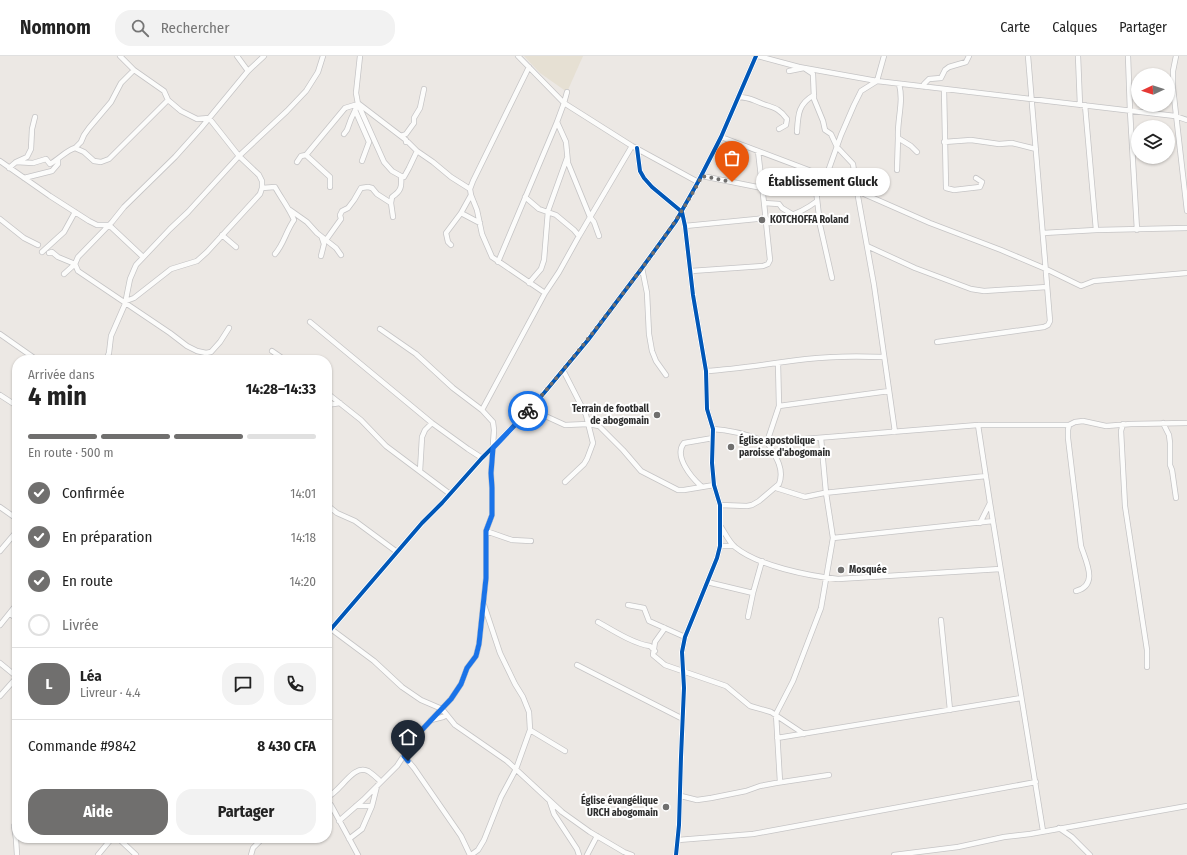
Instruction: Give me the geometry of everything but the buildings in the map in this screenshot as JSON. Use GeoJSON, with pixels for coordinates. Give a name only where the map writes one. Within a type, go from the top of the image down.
{"type":"FeatureCollection","features":[{"type":"Feature","properties":{"kind":"street"},"geometry":{"type":"LineString","coordinates":[[120,56],[134,70],[164,91],[168,100],[181,111],[197,118],[209,118]]}},
{"type":"Feature","properties":{"kind":"street"},"geometry":{"type":"LineString","coordinates":[[237,56],[248,71]]}},
{"type":"Feature","properties":{"kind":"street"},"geometry":{"type":"LineString","coordinates":[[64,274],[75,264],[78,257],[100,235],[124,206],[175,157],[248,71],[264,56]]}},
{"type":"Feature","properties":{"kind":"street"},"geometry":{"type":"LineString","coordinates":[[108,355],[111,336],[126,302],[130,279],[136,265],[170,228],[188,212],[239,156],[287,112],[306,91],[318,72],[323,56]]}},
{"type":"Feature","properties":{"kind":"street"},"geometry":{"type":"LineString","coordinates":[[360,56],[356,93],[358,104],[384,162],[401,176]]}},
{"type":"Feature","properties":{"kind":"street"},"geometry":{"type":"LineString","coordinates":[[518,56],[564,103],[635,147],[698,182]]}},
{"type":"Feature","properties":{"kind":"street"},"geometry":{"type":"LineString","coordinates":[[332,625],[422,523],[530,409],[563,370],[642,268],[682,212],[702,176],[757,56],[804,68],[877,81],[1175,116],[1187,120]]}},
{"type":"Feature","properties":{"kind":"street"},"geometry":{"type":"LineString","coordinates":[[826,178],[850,113],[861,91],[877,81],[884,56]]}},
{"type":"Feature","properties":{"kind":"street"},"geometry":{"type":"LineString","coordinates":[[926,87],[924,84],[929,79],[941,78],[945,70],[949,67],[966,62],[969,56]]}},
{"type":"Feature","properties":{"kind":"street"},"geometry":{"type":"LineString","coordinates":[[937,342],[1048,325],[1050,321],[1028,56]]}},
{"type":"Feature","properties":{"kind":"street"},"geometry":{"type":"LineString","coordinates":[[1078,56],[1096,230]]}},
{"type":"Feature","properties":{"kind":"street"},"geometry":{"type":"LineString","coordinates":[[1128,56],[1137,230]]}},
{"type":"Feature","properties":{"kind":"street"},"geometry":{"type":"LineString","coordinates":[[1176,56],[1173,71],[1173,88],[1187,211]]}},
{"type":"Feature","properties":{"kind":"street"},"geometry":{"type":"LineString","coordinates":[[529,67],[470,189],[488,251],[492,257],[545,293]]}},
{"type":"Feature","properties":{"kind":"street"},"geometry":{"type":"LineString","coordinates":[[789,71],[804,68],[813,74],[814,100],[823,121],[825,130],[831,134],[837,147],[854,164],[856,191],[867,246],[895,432]]}},
{"type":"Feature","properties":{"kind":"street"},"geometry":{"type":"LineString","coordinates":[[16,162],[33,163],[46,160],[50,164],[58,160],[70,149],[75,148],[81,142],[89,128],[111,102],[121,83],[134,70]]}},
{"type":"Feature","properties":{"kind":"street"},"geometry":{"type":"LineString","coordinates":[[897,170],[897,128],[902,93],[899,84]]}},
{"type":"Feature","properties":{"kind":"street"},"geometry":{"type":"LineString","coordinates":[[401,136],[406,134],[414,123],[414,118],[420,108],[424,89]]}},
{"type":"Feature","properties":{"kind":"street"},"geometry":{"type":"LineString","coordinates":[[944,89],[946,188],[954,190],[980,187],[982,182],[976,178]]}},
{"type":"Feature","properties":{"kind":"street"},"geometry":{"type":"LineString","coordinates":[[498,262],[557,122],[567,92]]}},
{"type":"Feature","properties":{"kind":"street"},"geometry":{"type":"LineString","coordinates":[[797,132],[800,107],[814,95]]}},
{"type":"Feature","properties":{"kind":"street"},"geometry":{"type":"LineString","coordinates":[[738,97],[748,97],[763,104],[771,105],[782,112],[787,119],[786,125],[779,129]]}},
{"type":"Feature","properties":{"kind":"street"},"geometry":{"type":"LineString","coordinates":[[75,148],[84,152],[94,161],[105,161],[109,159],[168,100]]}},
{"type":"Feature","properties":{"kind":"street"},"geometry":{"type":"LineString","coordinates":[[344,134],[358,104]]}},
{"type":"Feature","properties":{"kind":"street"},"geometry":{"type":"LineString","coordinates":[[358,104],[401,136],[417,151],[434,162],[451,177],[470,189]]}},
{"type":"Feature","properties":{"kind":"street"},"geometry":{"type":"LineString","coordinates":[[297,162],[300,156],[306,155],[346,108],[358,104]]}},
{"type":"Feature","properties":{"kind":"street"},"geometry":{"type":"LineString","coordinates":[[355,110],[369,142],[362,161]]}},
{"type":"Feature","properties":{"kind":"street"},"geometry":{"type":"LineString","coordinates":[[9,168],[16,162],[27,157],[30,149],[32,129],[35,118]]}},
{"type":"Feature","properties":{"kind":"street"},"geometry":{"type":"LineString","coordinates":[[126,302],[134,298],[171,269],[197,261],[260,194],[262,181],[259,175],[239,156],[209,118]]}},
{"type":"Feature","properties":{"kind":"street"},"geometry":{"type":"LineString","coordinates":[[557,122],[566,142],[567,158],[570,167],[590,217],[594,222],[598,236]]}},
{"type":"Feature","properties":{"kind":"street"},"geometry":{"type":"LineString","coordinates":[[721,137],[814,172],[930,223],[1046,269],[1081,286],[1094,281],[1187,273]]}},
{"type":"Feature","properties":{"kind":"street"},"geometry":{"type":"LineString","coordinates":[[898,138],[911,146],[917,152]]}},
{"type":"Feature","properties":{"kind":"street"},"geometry":{"type":"LineString","coordinates":[[944,142],[971,140],[999,144],[1012,143],[1036,149]]}},
{"type":"Feature","properties":{"kind":"street"},"geometry":{"type":"LineString","coordinates":[[635,147],[640,171],[644,178],[652,187],[682,212],[693,295],[706,371],[707,409],[713,429],[712,463],[714,485],[720,505],[720,546],[717,558],[685,637],[682,652],[684,688],[681,796],[676,855]]}},
{"type":"Feature","properties":{"kind":"street"},"geometry":{"type":"LineString","coordinates":[[482,410],[545,293],[559,272],[590,217],[635,147]]}},
{"type":"Feature","properties":{"kind":"street"},"geometry":{"type":"LineString","coordinates":[[401,176],[404,176],[417,151]]}},
{"type":"Feature","properties":{"kind":"street"},"geometry":{"type":"LineString","coordinates":[[691,271],[763,266],[768,264],[770,260],[758,151]]}},
{"type":"Feature","properties":{"kind":"street"},"geometry":{"type":"LineString","coordinates":[[306,155],[330,177],[330,187]]}},
{"type":"Feature","properties":{"kind":"street"},"geometry":{"type":"LineString","coordinates":[[530,283],[541,269],[544,260],[547,213],[567,158]]}},
{"type":"Feature","properties":{"kind":"street"},"geometry":{"type":"LineString","coordinates":[[24,178],[52,171],[58,164],[58,160]]}},
{"type":"Feature","properties":{"kind":"street"},"geometry":{"type":"LineString","coordinates":[[0,161],[50,196],[97,225],[109,225],[143,257]]}},
{"type":"Feature","properties":{"kind":"street"},"geometry":{"type":"LineString","coordinates":[[814,172],[820,221],[832,278]]}},
{"type":"Feature","properties":{"kind":"street"},"geometry":{"type":"LineString","coordinates":[[393,217],[391,203],[392,197],[399,192],[402,186],[401,176]]}},
{"type":"Feature","properties":{"kind":"street"},"geometry":{"type":"LineString","coordinates":[[702,176],[762,188]]}},
{"type":"Feature","properties":{"kind":"street"},"geometry":{"type":"LineString","coordinates":[[262,188],[275,187],[282,200],[290,210],[307,222],[324,239],[336,248],[341,255]]}},
{"type":"Feature","properties":{"kind":"street"},"geometry":{"type":"LineString","coordinates":[[321,256],[324,239],[341,219],[340,215],[342,211],[348,208],[362,188],[372,188],[377,194],[391,203]]}},
{"type":"Feature","properties":{"kind":"street"},"geometry":{"type":"LineString","coordinates":[[451,245],[448,242],[446,233],[461,213],[471,195]]}},
{"type":"Feature","properties":{"kind":"street"},"geometry":{"type":"LineString","coordinates":[[525,197],[539,209],[556,215],[579,236]]}},
{"type":"Feature","properties":{"kind":"street"},"geometry":{"type":"LineString","coordinates":[[766,218],[770,223],[778,218],[810,207],[817,201]]}},
{"type":"Feature","properties":{"kind":"street"},"geometry":{"type":"LineString","coordinates":[[764,203],[779,204],[782,208],[792,214],[793,219],[802,221],[820,221]]}},
{"type":"Feature","properties":{"kind":"street"},"geometry":{"type":"LineString","coordinates":[[275,254],[281,248],[294,220],[290,210]]}},
{"type":"Feature","properties":{"kind":"street"},"geometry":{"type":"LineString","coordinates":[[42,252],[64,232],[75,212]]}},
{"type":"Feature","properties":{"kind":"street"},"geometry":{"type":"LineString","coordinates":[[461,213],[480,223]]}},
{"type":"Feature","properties":{"kind":"street"},"geometry":{"type":"LineString","coordinates":[[685,226],[766,218]]}},
{"type":"Feature","properties":{"kind":"street"},"geometry":{"type":"LineString","coordinates":[[0,219],[24,238],[38,245]]}},
{"type":"Feature","properties":{"kind":"street"},"geometry":{"type":"LineString","coordinates":[[97,225],[100,235]]}},
{"type":"Feature","properties":{"kind":"street"},"geometry":{"type":"LineString","coordinates":[[1043,233],[1187,228]]}},
{"type":"Feature","properties":{"kind":"street"},"geometry":{"type":"LineString","coordinates":[[222,235],[236,247]]}},
{"type":"Feature","properties":{"kind":"street"},"geometry":{"type":"LineString","coordinates":[[867,246],[915,268],[970,289],[984,291],[1047,287]]}},
{"type":"Feature","properties":{"kind":"street"},"geometry":{"type":"LineString","coordinates":[[49,253],[52,252],[58,257],[75,264],[78,271],[126,302],[188,346],[206,353],[211,352],[229,328]]}},
{"type":"Feature","properties":{"kind":"street"},"geometry":{"type":"LineString","coordinates":[[642,268],[647,293],[649,334],[652,351],[656,361],[666,375]]}},
{"type":"Feature","properties":{"kind":"street"},"geometry":{"type":"LineString","coordinates":[[310,322],[432,423],[468,450],[482,458]]}},
{"type":"Feature","properties":{"kind":"street"},"geometry":{"type":"LineString","coordinates":[[339,821],[397,766],[418,734],[451,699],[461,684],[467,668],[476,656],[479,644],[486,578],[486,531],[492,515],[491,473],[494,430],[493,422],[482,410],[453,388],[416,354],[380,329]]}},
{"type":"Feature","properties":{"kind":"street"},"geometry":{"type":"LineString","coordinates":[[0,334],[29,355]]}},
{"type":"Feature","properties":{"kind":"street"},"geometry":{"type":"LineString","coordinates":[[272,351],[278,355]]}},
{"type":"Feature","properties":{"kind":"street"},"geometry":{"type":"LineString","coordinates":[[706,371],[847,356],[884,357]]}},
{"type":"Feature","properties":{"kind":"street"},"geometry":{"type":"LineString","coordinates":[[720,505],[752,505],[776,488],[780,481],[779,462],[767,442],[779,406],[778,363]]}},
{"type":"Feature","properties":{"kind":"street"},"geometry":{"type":"LineString","coordinates":[[563,370],[582,407],[593,443],[588,459],[565,482]]}},
{"type":"Feature","properties":{"kind":"street"},"geometry":{"type":"LineString","coordinates":[[779,406],[889,391]]}},
{"type":"Feature","properties":{"kind":"street"},"geometry":{"type":"LineString","coordinates":[[0,395],[12,403]]}},
{"type":"Feature","properties":{"kind":"street"},"geometry":{"type":"LineString","coordinates":[[332,397],[361,420],[386,446],[450,494]]}},
{"type":"Feature","properties":{"kind":"street"},"geometry":{"type":"LineString","coordinates":[[332,404],[340,403]]}},
{"type":"Feature","properties":{"kind":"street"},"geometry":{"type":"LineString","coordinates":[[530,409],[565,425],[588,424],[599,426],[641,471],[678,490],[714,485]]}},
{"type":"Feature","properties":{"kind":"street"},"geometry":{"type":"LineString","coordinates":[[713,429],[740,432],[767,442],[978,425],[1069,425],[1075,422],[1083,421],[1106,426],[1123,424],[1187,423]]}},
{"type":"Feature","properties":{"kind":"street"},"geometry":{"type":"LineString","coordinates":[[420,472],[422,437],[425,430],[432,423]]}},
{"type":"Feature","properties":{"kind":"street"},"geometry":{"type":"LineString","coordinates":[[1123,424],[1121,431],[1125,506],[1147,650],[1147,667]]}},
{"type":"Feature","properties":{"kind":"street"},"geometry":{"type":"LineString","coordinates":[[1163,424],[1169,435],[1171,456],[1170,465],[1176,498]]}},
{"type":"Feature","properties":{"kind":"street"},"geometry":{"type":"LineString","coordinates":[[1169,435],[1171,429],[1176,424]]}},
{"type":"Feature","properties":{"kind":"street"},"geometry":{"type":"LineString","coordinates":[[978,425],[1043,831]]}},
{"type":"Feature","properties":{"kind":"street"},"geometry":{"type":"LineString","coordinates":[[1069,425],[1068,438],[1081,546],[1086,559],[1090,578],[1087,585],[1083,589],[1076,591]]}},
{"type":"Feature","properties":{"kind":"street"},"geometry":{"type":"LineString","coordinates":[[701,486],[688,474],[681,452],[682,446],[684,443],[713,438]]}},
{"type":"Feature","properties":{"kind":"street"},"geometry":{"type":"LineString","coordinates":[[780,782],[776,714],[793,681],[821,608],[833,538],[826,493],[821,438]]}},
{"type":"Feature","properties":{"kind":"street"},"geometry":{"type":"LineString","coordinates":[[776,488],[805,497],[826,493],[986,476]]}},
{"type":"Feature","properties":{"kind":"street"},"geometry":{"type":"LineString","coordinates":[[980,522],[990,503]]}},
{"type":"Feature","properties":{"kind":"street"},"geometry":{"type":"LineString","coordinates":[[0,506],[12,515]]}},
{"type":"Feature","properties":{"kind":"street"},"geometry":{"type":"LineString","coordinates":[[332,510],[337,514],[355,521],[397,552]]}},
{"type":"Feature","properties":{"kind":"street"},"geometry":{"type":"LineString","coordinates":[[833,538],[993,521]]}},
{"type":"Feature","properties":{"kind":"street"},"geometry":{"type":"LineString","coordinates":[[720,525],[734,546],[749,556],[795,571],[827,578],[838,579],[1000,569]]}},
{"type":"Feature","properties":{"kind":"street"},"geometry":{"type":"LineString","coordinates":[[486,531],[512,540],[531,541]]}},
{"type":"Feature","properties":{"kind":"street"},"geometry":{"type":"LineString","coordinates":[[0,551],[12,537]]}},
{"type":"Feature","properties":{"kind":"street"},"geometry":{"type":"LineString","coordinates":[[720,546],[734,546]]}},
{"type":"Feature","properties":{"kind":"street"},"geometry":{"type":"LineString","coordinates":[[748,617],[762,561]]}},
{"type":"Feature","properties":{"kind":"street"},"geometry":{"type":"LineString","coordinates":[[707,582],[753,594]]}},
{"type":"Feature","properties":{"kind":"street"},"geometry":{"type":"LineString","coordinates":[[404,756],[461,836],[470,855],[478,850],[484,840],[501,797],[516,769],[530,730],[529,712],[524,697],[515,684],[500,653],[483,604]]}},
{"type":"Feature","properties":{"kind":"street"},"geometry":{"type":"LineString","coordinates":[[628,605],[644,608],[649,621],[685,637]]}},
{"type":"Feature","properties":{"kind":"street"},"geometry":{"type":"LineString","coordinates":[[0,625],[12,610]]}},
{"type":"Feature","properties":{"kind":"street"},"geometry":{"type":"LineString","coordinates":[[941,620],[950,710]]}},
{"type":"Feature","properties":{"kind":"street"},"geometry":{"type":"LineString","coordinates":[[598,622],[620,634],[650,646],[655,651]]}},
{"type":"Feature","properties":{"kind":"street"},"geometry":{"type":"LineString","coordinates":[[665,628],[655,642],[655,651],[653,655],[665,664],[726,686],[750,706],[764,709],[776,714],[804,734]]}},
{"type":"Feature","properties":{"kind":"street"},"geometry":{"type":"LineString","coordinates":[[332,632],[374,661],[402,687],[421,700],[442,709],[455,725],[516,769],[562,812],[596,836],[632,855]]}},
{"type":"Feature","properties":{"kind":"street"},"geometry":{"type":"LineString","coordinates":[[0,662],[12,673]]}},
{"type":"Feature","properties":{"kind":"street"},"geometry":{"type":"LineString","coordinates":[[577,665],[683,719]]}},
{"type":"Feature","properties":{"kind":"street"},"geometry":{"type":"LineString","coordinates":[[0,696],[12,683]]}},
{"type":"Feature","properties":{"kind":"street"},"geometry":{"type":"LineString","coordinates":[[777,738],[1021,698]]}},
{"type":"Feature","properties":{"kind":"street"},"geometry":{"type":"LineString","coordinates":[[431,720],[447,715]]}},
{"type":"Feature","properties":{"kind":"street"},"geometry":{"type":"LineString","coordinates":[[530,730],[565,751]]}},
{"type":"Feature","properties":{"kind":"street"},"geometry":{"type":"LineString","coordinates":[[332,795],[345,780],[358,771],[366,770],[381,782]]}},
{"type":"Feature","properties":{"kind":"street"},"geometry":{"type":"LineString","coordinates":[[681,796],[697,800],[746,792],[760,786],[780,782],[829,775]]}},
{"type":"Feature","properties":{"kind":"street"},"geometry":{"type":"LineString","coordinates":[[678,840],[753,834],[1036,782]]}},
{"type":"Feature","properties":{"kind":"street"},"geometry":{"type":"LineString","coordinates":[[349,839],[362,828],[372,806],[377,786]]}},
{"type":"Feature","properties":{"kind":"street"},"geometry":{"type":"LineString","coordinates":[[550,802],[554,814],[577,849],[579,855]]}},
{"type":"Feature","properties":{"kind":"street"},"geometry":{"type":"LineString","coordinates":[[356,806],[372,806]]}},
{"type":"Feature","properties":{"kind":"street"},"geometry":{"type":"LineString","coordinates":[[894,855],[958,847],[1004,837],[1187,806]]}},
{"type":"Feature","properties":{"kind":"street"},"geometry":{"type":"LineString","coordinates":[[332,809],[358,855]]}},
{"type":"Feature","properties":{"kind":"street"},"geometry":{"type":"LineString","coordinates":[[1059,828],[1072,837],[1090,855]]}},
{"type":"Feature","properties":{"kind":"street"},"geometry":{"type":"LineString","coordinates":[[586,855],[596,836]]}},
{"type":"Feature","properties":{"kind":"street"},"geometry":{"type":"LineString","coordinates":[[16,843],[17,855]]}},
{"type":"Feature","properties":{"kind":"street"},"geometry":{"type":"LineString","coordinates":[[98,855],[108,843]]}},
{"type":"Feature","properties":{"kind":"street"},"geometry":{"type":"LineString","coordinates":[[123,843],[136,855]]}},
{"type":"Feature","properties":{"kind":"street"},"geometry":{"type":"LineString","coordinates":[[251,855],[253,848],[258,843]]}},
{"type":"Feature","properties":{"kind":"shaded area"},"geometry":{"type":"Polygon","coordinates":[[[524,56],[583,56],[567,92],[540,73],[524,56]]]}},
{"type":"Feature","properties":{"kind":"cycle path"},"geometry":{"type":"LineString","coordinates":[[332,628],[422,523],[544,393],[588,340],[642,268],[676,221],[698,182],[721,137],[756,56]]}},
{"type":"Feature","properties":{"kind":"cycle path"},"geometry":{"type":"LineString","coordinates":[[637,148],[640,171],[644,178],[652,187],[682,212],[693,295],[706,371],[707,409],[713,429],[712,463],[714,485],[720,505],[720,546],[717,558],[685,637],[682,652],[684,688],[679,825],[676,855]]}},
{"type":"Feature","properties":{"kind":"way so far"},"geometry":{"type":"LineString","coordinates":[[528,411],[588,340],[642,268],[682,212],[702,176],[732,182]]}},
{"type":"Feature","properties":{"kind":"place","name":"Établissement Gluck"},"geometry":{"type":"Point","coordinates":[732,182]}},
{"type":"Feature","properties":{"kind":"place","name":"KOTCHOFFA Roland"},"geometry":{"type":"Point","coordinates":[762,220]}},
{"type":"Feature","properties":{"kind":"place","name":"Terrain de football de abogomain"},"geometry":{"type":"Point","coordinates":[657,415]}},
{"type":"Feature","properties":{"kind":"place","name":"Église apostolique paroisse d'abogomain"},"geometry":{"type":"Point","coordinates":[731,447]}},
{"type":"Feature","properties":{"kind":"place","name":"Mosquée"},"geometry":{"type":"Point","coordinates":[841,570]}},
{"type":"Feature","properties":{"kind":"place","name":"Église évangélique URCH abogomain"},"geometry":{"type":"Point","coordinates":[666,807]}},
{"type":"Feature","properties":{"kind":"route"},"geometry":{"type":"LineString","coordinates":[[408,761],[404,756],[409,747],[437,712],[442,709],[451,699],[461,684],[467,668],[476,656],[479,644],[486,578],[486,531],[492,515],[491,473],[493,448],[528,411]]}}]}
